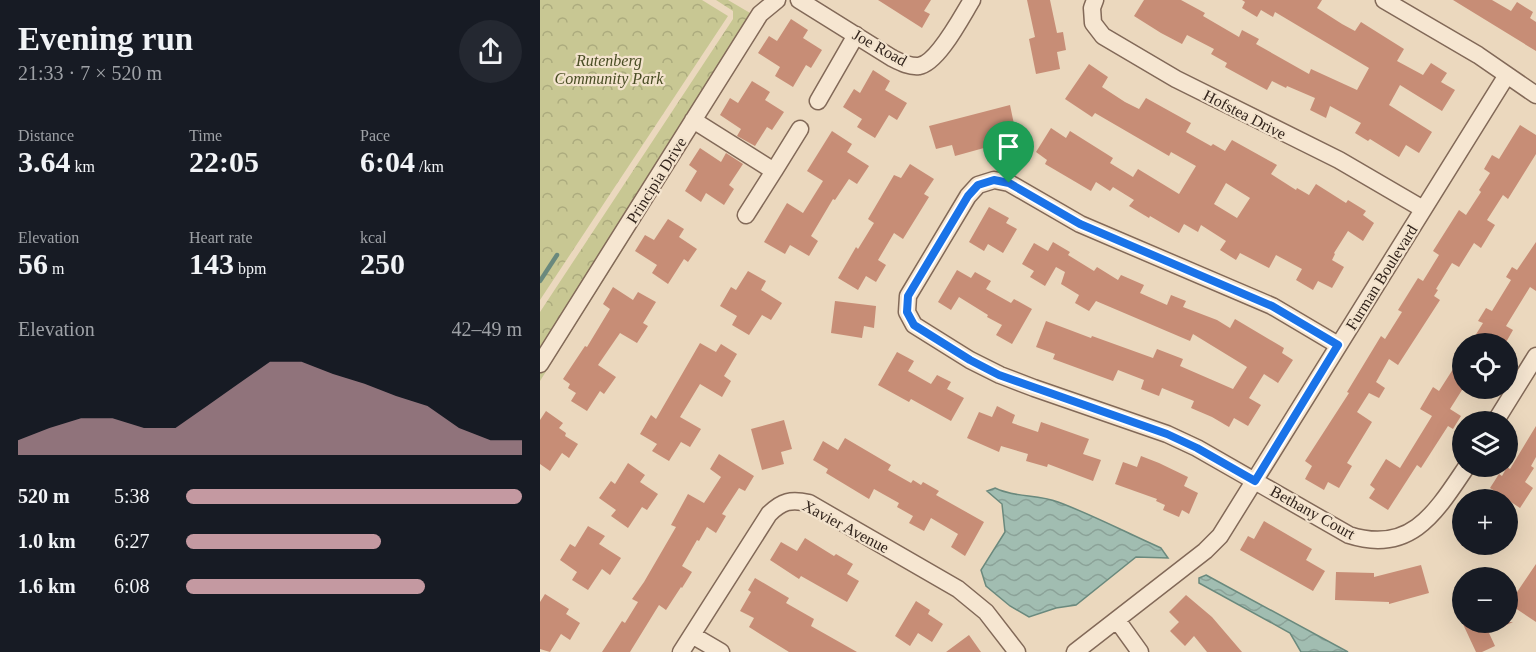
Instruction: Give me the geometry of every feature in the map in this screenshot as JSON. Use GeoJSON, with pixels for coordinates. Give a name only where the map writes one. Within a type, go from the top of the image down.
{"type":"FeatureCollection","features":[{"type":"Feature","properties":{"kind":"street","name":"Principia Drive"},"geometry":{"type":"LineString","coordinates":[[540,364],[760,14],[777,0]]}},
{"type":"Feature","properties":{"kind":"street","name":"Joe Road"},"geometry":{"type":"LineString","coordinates":[[799,0],[905,64],[920,66],[936,55],[972,0]]}},
{"type":"Feature","properties":{"kind":"street","name":"Hofstea Drive"},"geometry":{"type":"LineString","coordinates":[[1095,0],[1092,8],[1093,23],[1103,36],[1176,79],[1339,160],[1423,209]]}},
{"type":"Feature","properties":{"kind":"street"},"geometry":{"type":"LineString","coordinates":[[1384,0],[1478,55],[1536,95]]}},
{"type":"Feature","properties":{"kind":"street"},"geometry":{"type":"LineString","coordinates":[[818,101],[856,35]]}},
{"type":"Feature","properties":{"kind":"street","name":"Furman Boulevard"},"geometry":{"type":"LineString","coordinates":[[1075,652],[1212,543],[1231,519],[1507,75]]}},
{"type":"Feature","properties":{"kind":"street"},"geometry":{"type":"LineString","coordinates":[[693,120],[774,171]]}},
{"type":"Feature","properties":{"kind":"street"},"geometry":{"type":"LineString","coordinates":[[746,214],[800,129]]}},
{"type":"Feature","properties":{"kind":"street","name":"Bethany Court"},"geometry":{"type":"LineString","coordinates":[[1338,345],[1272,306],[1080,224],[1009,183],[994,180],[978,185],[968,196],[915,280],[908,296],[907,312],[914,325],[961,355],[999,375],[1167,434],[1197,448],[1349,535],[1374,540],[1397,538],[1411,532],[1425,522],[1459,477]]}},
{"type":"Feature","properties":{"kind":"street"},"geometry":{"type":"LineString","coordinates":[[1502,411],[1536,356]]}},
{"type":"Feature","properties":{"kind":"street","name":"Xavier Avenue"},"geometry":{"type":"LineString","coordinates":[[681,652],[769,514],[780,504],[794,500],[809,503],[958,589],[986,612],[1017,652]]}},
{"type":"Feature","properties":{"kind":"street"},"geometry":{"type":"LineString","coordinates":[[1117,620],[1140,652]]}},
{"type":"Feature","properties":{"kind":"street"},"geometry":{"type":"LineString","coordinates":[[692,635],[721,652]]}},
{"type":"Feature","properties":{"kind":"green space","name":"Rutenberg Community Park"},"geometry":{"type":"Polygon","coordinates":[[[540,0],[702,0],[728,16],[540,300],[540,0]]]}},
{"type":"Feature","properties":{"kind":"green space"},"geometry":{"type":"Polygon","coordinates":[[[716,0],[728,0],[762,20],[624,248],[540,381],[540,312],[733,19],[733,11],[716,0]]]}},
{"type":"Feature","properties":{"kind":"water"},"geometry":{"type":"Polygon","coordinates":[[[995,488],[1071,507],[1161,548],[1168,558],[1136,557],[1076,605],[1056,608],[1029,617],[1010,606],[986,586],[981,570],[1005,532],[1002,504],[987,491],[995,488]]]}},
{"type":"Feature","properties":{"kind":"water"},"geometry":{"type":"Polygon","coordinates":[[[1206,575],[1348,652],[1301,652],[1290,633],[1199,583],[1199,578],[1206,575]]]}},
{"type":"Feature","properties":{"kind":"building"},"geometry":{"type":"Polygon","coordinates":[[[878,0],[931,0],[924,11],[930,14],[922,28],[878,0]]]}},
{"type":"Feature","properties":{"kind":"building"},"geometry":{"type":"Polygon","coordinates":[[[1027,0],[1050,0],[1057,33],[1063,32],[1066,50],[1057,52],[1060,69],[1036,74],[1029,39],[1035,37],[1027,0]]]}},
{"type":"Feature","properties":{"kind":"building"},"geometry":{"type":"Polygon","coordinates":[[[1144,0],[1181,0],[1205,13],[1203,16],[1239,37],[1242,30],[1259,39],[1256,44],[1309,74],[1311,69],[1357,90],[1369,68],[1275,12],[1273,17],[1261,10],[1257,17],[1242,8],[1245,2],[1242,0],[1322,0],[1317,8],[1342,24],[1355,31],[1361,22],[1404,49],[1397,61],[1423,75],[1431,63],[1447,73],[1441,82],[1455,90],[1442,111],[1400,85],[1389,105],[1432,132],[1419,153],[1406,145],[1399,157],[1370,139],[1368,141],[1355,133],[1361,123],[1330,106],[1326,118],[1310,110],[1315,98],[1272,81],[1267,90],[1225,67],[1227,63],[1211,54],[1214,49],[1187,35],[1182,44],[1161,33],[1134,16],[1144,0]]]}},
{"type":"Feature","properties":{"kind":"building"},"geometry":{"type":"Polygon","coordinates":[[[1453,0],[1492,0],[1511,11],[1517,2],[1533,12],[1530,18],[1536,22],[1536,51],[1453,0]]]}},
{"type":"Feature","properties":{"kind":"building"},"geometry":{"type":"Polygon","coordinates":[[[791,19],[808,30],[803,38],[822,50],[811,68],[806,65],[793,87],[775,76],[780,67],[758,53],[769,36],[777,41],[791,19]]]}},
{"type":"Feature","properties":{"kind":"building"},"geometry":{"type":"Polygon","coordinates":[[[1089,64],[1108,77],[1102,87],[1125,102],[1139,109],[1146,98],[1191,123],[1186,132],[1211,146],[1213,144],[1225,151],[1232,140],[1277,165],[1271,174],[1296,190],[1297,188],[1309,195],[1316,184],[1346,203],[1348,200],[1366,211],[1363,215],[1374,223],[1363,241],[1348,231],[1332,260],[1344,267],[1332,288],[1318,281],[1313,290],[1296,280],[1302,269],[1276,255],[1269,268],[1240,253],[1236,260],[1220,250],[1226,241],[1201,225],[1198,232],[1184,224],[1179,233],[1129,206],[1134,200],[1113,187],[1110,191],[1096,182],[1091,191],[1045,164],[1047,160],[1036,152],[1051,128],[1066,138],[1070,131],[1113,158],[1110,163],[1133,177],[1138,169],[1179,194],[1196,166],[1171,152],[1169,156],[1095,113],[1092,117],[1065,99],[1089,64]],[[1226,183],[1214,204],[1237,218],[1250,198],[1226,183]]]}},
{"type":"Feature","properties":{"kind":"building"},"geometry":{"type":"Polygon","coordinates":[[[873,70],[890,81],[885,90],[907,103],[897,120],[889,115],[875,138],[857,127],[862,119],[843,107],[854,89],[860,93],[873,70]]]}},
{"type":"Feature","properties":{"kind":"building"},"geometry":{"type":"Polygon","coordinates":[[[752,81],[770,92],[765,100],[784,112],[772,130],[767,127],[755,146],[737,136],[741,129],[720,115],[730,98],[738,103],[752,81]]]}},
{"type":"Feature","properties":{"kind":"building"},"geometry":{"type":"Polygon","coordinates":[[[1010,105],[1015,129],[999,133],[1002,143],[955,156],[952,145],[936,149],[929,126],[1010,105]]]}},
{"type":"Feature","properties":{"kind":"building"},"geometry":{"type":"Polygon","coordinates":[[[1520,125],[1536,135],[1536,154],[1508,199],[1503,195],[1487,220],[1495,225],[1481,248],[1474,243],[1459,267],[1452,263],[1436,289],[1438,290],[1434,296],[1440,300],[1398,365],[1389,359],[1376,382],[1385,388],[1379,398],[1369,393],[1357,412],[1372,422],[1347,463],[1352,466],[1339,488],[1328,482],[1324,490],[1305,479],[1312,466],[1305,461],[1349,393],[1347,392],[1381,336],[1385,339],[1402,312],[1398,310],[1418,278],[1423,281],[1439,255],[1433,251],[1459,210],[1466,215],[1481,192],[1479,190],[1490,173],[1484,169],[1492,155],[1499,159],[1520,125]]]}},
{"type":"Feature","properties":{"kind":"building"},"geometry":{"type":"Polygon","coordinates":[[[832,131],[852,144],[847,152],[869,166],[857,184],[849,179],[835,200],[833,199],[811,236],[818,241],[809,256],[790,245],[785,254],[764,242],[787,203],[803,213],[823,181],[807,171],[832,131]]]}},
{"type":"Feature","properties":{"kind":"building"},"geometry":{"type":"Polygon","coordinates":[[[700,148],[721,162],[726,153],[743,164],[729,185],[734,189],[724,205],[706,193],[701,202],[685,191],[697,171],[689,165],[700,148]]]}},
{"type":"Feature","properties":{"kind":"building"},"geometry":{"type":"Polygon","coordinates":[[[910,164],[934,179],[924,194],[929,197],[903,239],[894,233],[878,260],[886,265],[876,282],[866,276],[858,290],[838,278],[856,247],[858,249],[874,223],[868,219],[894,175],[901,178],[910,164]]]}},
{"type":"Feature","properties":{"kind":"building"},"geometry":{"type":"Polygon","coordinates":[[[989,207],[1009,218],[1006,223],[1017,229],[1003,253],[988,244],[984,251],[969,242],[989,207]]]}},
{"type":"Feature","properties":{"kind":"building"},"geometry":{"type":"Polygon","coordinates":[[[668,219],[684,229],[679,237],[697,249],[688,262],[684,259],[668,284],[652,273],[657,265],[635,251],[645,235],[654,240],[668,219]]]}},
{"type":"Feature","properties":{"kind":"building"},"geometry":{"type":"Polygon","coordinates":[[[1053,242],[1070,252],[1068,255],[1094,271],[1097,267],[1118,280],[1121,275],[1144,285],[1140,293],[1167,305],[1171,295],[1186,301],[1183,307],[1217,320],[1230,328],[1235,319],[1284,348],[1282,353],[1293,360],[1278,383],[1264,374],[1249,398],[1261,405],[1248,426],[1234,418],[1229,427],[1191,408],[1194,401],[1162,388],[1159,396],[1141,389],[1144,380],[1118,370],[1113,381],[1053,359],[1055,354],[1036,347],[1046,321],[1153,358],[1157,349],[1183,359],[1180,366],[1233,389],[1247,367],[1193,334],[1190,341],[1096,301],[1089,311],[1075,303],[1079,295],[1061,284],[1065,272],[1056,267],[1045,286],[1030,277],[1034,271],[1022,264],[1034,243],[1048,251],[1053,242]]]}},
{"type":"Feature","properties":{"kind":"building"},"geometry":{"type":"Polygon","coordinates":[[[1536,242],[1536,291],[1530,287],[1506,326],[1513,330],[1511,333],[1477,333],[1483,323],[1478,321],[1486,308],[1492,311],[1511,280],[1506,277],[1512,267],[1517,270],[1536,242]]]}},
{"type":"Feature","properties":{"kind":"building"},"geometry":{"type":"Polygon","coordinates":[[[957,270],[971,278],[975,272],[991,281],[986,289],[1011,303],[1014,299],[1032,309],[1012,344],[996,335],[1002,325],[959,297],[951,310],[938,302],[957,270]]]}},
{"type":"Feature","properties":{"kind":"building"},"geometry":{"type":"Polygon","coordinates":[[[748,271],[766,281],[761,290],[782,303],[771,320],[762,315],[749,335],[732,325],[737,316],[720,306],[731,287],[736,290],[748,271]]]}},
{"type":"Feature","properties":{"kind":"building"},"geometry":{"type":"Polygon","coordinates":[[[613,287],[633,300],[638,292],[656,302],[643,323],[648,326],[637,343],[620,333],[598,365],[616,377],[604,394],[600,391],[587,411],[571,401],[576,393],[568,388],[570,384],[563,379],[585,346],[587,347],[610,309],[603,304],[613,287]]]}},
{"type":"Feature","properties":{"kind":"building"},"geometry":{"type":"Polygon","coordinates":[[[835,301],[876,306],[874,328],[864,326],[862,338],[831,333],[835,301]]]}},
{"type":"Feature","properties":{"kind":"building"},"geometry":{"type":"Polygon","coordinates":[[[700,343],[716,352],[721,344],[737,354],[724,376],[731,381],[722,397],[700,384],[680,417],[701,429],[690,447],[681,442],[669,461],[652,451],[657,444],[640,434],[651,415],[656,419],[700,343]]]}},
{"type":"Feature","properties":{"kind":"building"},"geometry":{"type":"Polygon","coordinates":[[[897,352],[914,361],[908,371],[931,384],[937,375],[951,382],[947,389],[964,398],[951,421],[911,399],[909,402],[878,385],[897,352]]]}},
{"type":"Feature","properties":{"kind":"building"},"geometry":{"type":"Polygon","coordinates":[[[1452,371],[1452,399],[1456,399],[1450,409],[1453,411],[1452,428],[1448,426],[1421,468],[1417,465],[1388,510],[1369,498],[1375,489],[1370,485],[1386,459],[1400,468],[1432,416],[1420,409],[1433,387],[1439,391],[1452,371]]]}},
{"type":"Feature","properties":{"kind":"building"},"geometry":{"type":"Polygon","coordinates":[[[997,406],[1015,415],[1012,423],[1038,432],[1041,422],[1089,439],[1083,454],[1101,460],[1093,481],[1048,464],[1047,467],[1026,461],[1028,454],[1001,446],[999,452],[967,438],[979,412],[992,417],[997,406]]]}},
{"type":"Feature","properties":{"kind":"building"},"geometry":{"type":"Polygon","coordinates":[[[546,411],[563,423],[559,428],[566,433],[565,436],[578,444],[569,458],[562,453],[550,471],[540,464],[540,420],[546,411]]]}},
{"type":"Feature","properties":{"kind":"building"},"geometry":{"type":"Polygon","coordinates":[[[784,420],[792,449],[781,452],[784,464],[762,470],[751,429],[784,420]]]}},
{"type":"Feature","properties":{"kind":"building"},"geometry":{"type":"Polygon","coordinates":[[[1536,426],[1536,457],[1531,466],[1534,468],[1525,482],[1533,488],[1520,508],[1518,507],[1518,489],[1490,488],[1497,477],[1518,477],[1518,456],[1536,426]]]}},
{"type":"Feature","properties":{"kind":"building"},"geometry":{"type":"Polygon","coordinates":[[[845,438],[891,465],[888,470],[911,483],[913,480],[921,485],[923,482],[939,491],[936,495],[984,522],[965,556],[951,547],[958,534],[931,518],[924,531],[909,523],[913,516],[897,507],[899,503],[874,489],[869,499],[826,473],[828,469],[813,460],[823,441],[838,450],[845,438]]]}},
{"type":"Feature","properties":{"kind":"building"},"geometry":{"type":"Polygon","coordinates":[[[719,454],[754,476],[745,491],[739,488],[722,514],[726,516],[716,533],[707,527],[699,541],[697,540],[682,566],[692,572],[666,610],[659,605],[630,652],[602,652],[622,621],[625,623],[638,602],[632,599],[676,527],[671,525],[688,494],[704,503],[721,477],[710,469],[719,454]]]}},
{"type":"Feature","properties":{"kind":"building"},"geometry":{"type":"Polygon","coordinates":[[[1141,456],[1188,477],[1184,486],[1198,493],[1189,514],[1182,510],[1179,517],[1163,510],[1165,505],[1156,501],[1157,499],[1115,484],[1123,462],[1137,467],[1141,456]]]}},
{"type":"Feature","properties":{"kind":"building"},"geometry":{"type":"Polygon","coordinates":[[[628,463],[645,475],[640,482],[658,494],[647,510],[642,507],[628,528],[611,516],[616,510],[599,498],[611,481],[615,484],[628,463]]]}},
{"type":"Feature","properties":{"kind":"building"},"geometry":{"type":"Polygon","coordinates":[[[1264,521],[1312,549],[1306,560],[1325,571],[1313,591],[1240,550],[1248,536],[1254,539],[1264,521]]]}},
{"type":"Feature","properties":{"kind":"building"},"geometry":{"type":"Polygon","coordinates":[[[588,526],[605,536],[599,544],[621,558],[610,575],[602,569],[588,590],[572,580],[577,572],[560,560],[570,544],[575,547],[588,526]]]}},
{"type":"Feature","properties":{"kind":"building"},"geometry":{"type":"Polygon","coordinates":[[[805,538],[834,556],[836,554],[853,564],[847,574],[859,581],[847,602],[801,576],[799,579],[770,560],[781,542],[797,551],[805,538]]]}},
{"type":"Feature","properties":{"kind":"building"},"geometry":{"type":"Polygon","coordinates":[[[1536,564],[1536,622],[1518,610],[1518,591],[1536,564]]]}},
{"type":"Feature","properties":{"kind":"building"},"geometry":{"type":"Polygon","coordinates":[[[1421,565],[1429,593],[1389,604],[1389,602],[1335,600],[1336,572],[1374,573],[1374,577],[1421,565]]]}},
{"type":"Feature","properties":{"kind":"building"},"geometry":{"type":"Polygon","coordinates":[[[755,578],[789,598],[786,603],[814,619],[811,626],[857,652],[789,652],[749,627],[754,618],[740,611],[751,592],[748,590],[755,578]]]}},
{"type":"Feature","properties":{"kind":"building"},"geometry":{"type":"Polygon","coordinates":[[[545,594],[569,609],[566,614],[580,623],[570,640],[561,634],[550,652],[540,649],[540,602],[545,594]]]}},
{"type":"Feature","properties":{"kind":"building"},"geometry":{"type":"Polygon","coordinates":[[[1186,595],[1212,617],[1242,652],[1207,652],[1194,636],[1185,646],[1170,631],[1179,622],[1169,612],[1186,595]]]}},
{"type":"Feature","properties":{"kind":"building"},"geometry":{"type":"Polygon","coordinates":[[[916,601],[930,610],[928,614],[943,624],[932,642],[918,633],[910,646],[895,636],[916,601]]]}},
{"type":"Feature","properties":{"kind":"building"},"geometry":{"type":"Polygon","coordinates":[[[1467,633],[1489,633],[1495,646],[1482,652],[1476,652],[1467,633]]]}},
{"type":"Feature","properties":{"kind":"building"},"geometry":{"type":"Polygon","coordinates":[[[969,635],[981,652],[946,652],[969,635]]]}},
{"type":"Feature","properties":{"kind":"waterway"},"geometry":{"type":"LineString","coordinates":[[540,281],[557,255]]}},
{"type":"Feature","properties":{"kind":"route"},"geometry":{"type":"LineString","coordinates":[[994,180],[1009,183],[1080,224],[1272,306],[1338,345],[1255,481],[1167,434],[999,375],[914,325],[907,312],[908,296],[915,280],[968,196],[978,185],[994,180]]}}]}
